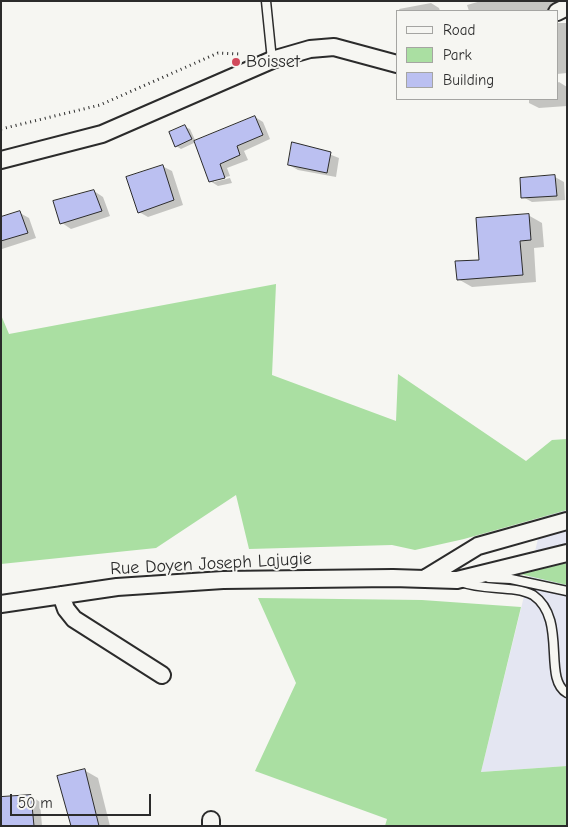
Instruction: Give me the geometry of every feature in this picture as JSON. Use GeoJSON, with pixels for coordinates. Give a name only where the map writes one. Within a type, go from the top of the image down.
{"type":"FeatureCollection","features":[{"type":"Feature","properties":{"kind":"street"},"geometry":{"type":"LineString","coordinates":[[1,160],[102,134],[272,60],[310,48],[334,47],[396,64]]}},
{"type":"Feature","properties":{"kind":"street"},"geometry":{"type":"LineString","coordinates":[[424,579],[478,546],[567,521]]}},
{"type":"Feature","properties":{"kind":"street","name":"Rue Doyen Joseph Lajugie"},"geometry":{"type":"LineString","coordinates":[[1,604],[117,587],[223,580],[457,580],[567,553]]}},
{"type":"Feature","properties":{"kind":"street"},"geometry":{"type":"LineString","coordinates":[[61,595],[66,608],[74,619],[162,675]]}},
{"type":"Feature","properties":{"kind":"lane"},"geometry":{"type":"LineString","coordinates":[[266,1],[272,60]]}},
{"type":"Feature","properties":{"kind":"lane"},"geometry":{"type":"LineString","coordinates":[[457,580],[510,579],[567,590]]}},
{"type":"Feature","properties":{"kind":"lane"},"geometry":{"type":"LineString","coordinates":[[457,580],[476,588],[510,590],[532,594],[546,604],[554,616],[559,630],[557,680],[562,690],[567,693]]}},
{"type":"Feature","properties":{"kind":"path"},"geometry":{"type":"LineString","coordinates":[[1,130],[100,105],[218,53],[246,54]]}},
{"type":"Feature","properties":{"kind":"shaded area"},"geometry":{"type":"Polygon","coordinates":[[[567,439],[567,766],[481,772],[549,494],[567,439]]]}},
{"type":"Feature","properties":{"kind":"green space"},"geometry":{"type":"Polygon","coordinates":[[[276,284],[272,375],[396,421],[398,374],[526,461],[552,440],[567,439],[567,510],[464,539],[415,550],[392,545],[249,549],[236,495],[156,548],[1,564],[1,315],[9,334],[276,284]]]}},
{"type":"Feature","properties":{"kind":"green space"},"geometry":{"type":"Polygon","coordinates":[[[567,563],[567,585],[520,574],[567,563]]]}},
{"type":"Feature","properties":{"kind":"green space"},"geometry":{"type":"Polygon","coordinates":[[[258,598],[422,600],[521,607],[481,772],[567,766],[567,826],[385,826],[387,819],[255,771],[296,683],[258,598]]]}},
{"type":"Feature","properties":{"kind":"building"},"geometry":{"type":"Polygon","coordinates":[[[255,116],[263,135],[237,146],[240,155],[220,164],[225,178],[209,182],[194,141],[255,116]]]}},
{"type":"Feature","properties":{"kind":"building"},"geometry":{"type":"Polygon","coordinates":[[[185,125],[192,139],[175,147],[169,132],[185,125]]]}},
{"type":"Feature","properties":{"kind":"building"},"geometry":{"type":"Polygon","coordinates":[[[292,142],[331,152],[327,173],[288,165],[292,142]]]}},
{"type":"Feature","properties":{"kind":"building"},"geometry":{"type":"Polygon","coordinates":[[[163,165],[174,200],[138,213],[126,177],[163,165]]]}},
{"type":"Feature","properties":{"kind":"building"},"geometry":{"type":"Polygon","coordinates":[[[555,175],[557,196],[521,198],[520,178],[555,175]]]}},
{"type":"Feature","properties":{"kind":"building"},"geometry":{"type":"Polygon","coordinates":[[[94,190],[102,211],[60,224],[53,201],[94,190]]]}},
{"type":"Feature","properties":{"kind":"building"},"geometry":{"type":"Polygon","coordinates":[[[20,211],[28,233],[1,241],[1,217],[20,211]]]}},
{"type":"Feature","properties":{"kind":"building"},"geometry":{"type":"Polygon","coordinates":[[[529,214],[531,240],[520,241],[523,275],[457,280],[455,261],[479,260],[476,218],[529,214]]]}},
{"type":"Feature","properties":{"kind":"building"},"geometry":{"type":"Polygon","coordinates":[[[85,769],[99,826],[71,826],[57,776],[85,769]]]}},
{"type":"Feature","properties":{"kind":"building"},"geometry":{"type":"Polygon","coordinates":[[[31,795],[34,826],[1,826],[1,797],[31,795]]]}},
{"type":"Feature","properties":{"kind":"place","name":"Boisset"},"geometry":{"type":"Point","coordinates":[236,62]}}]}
